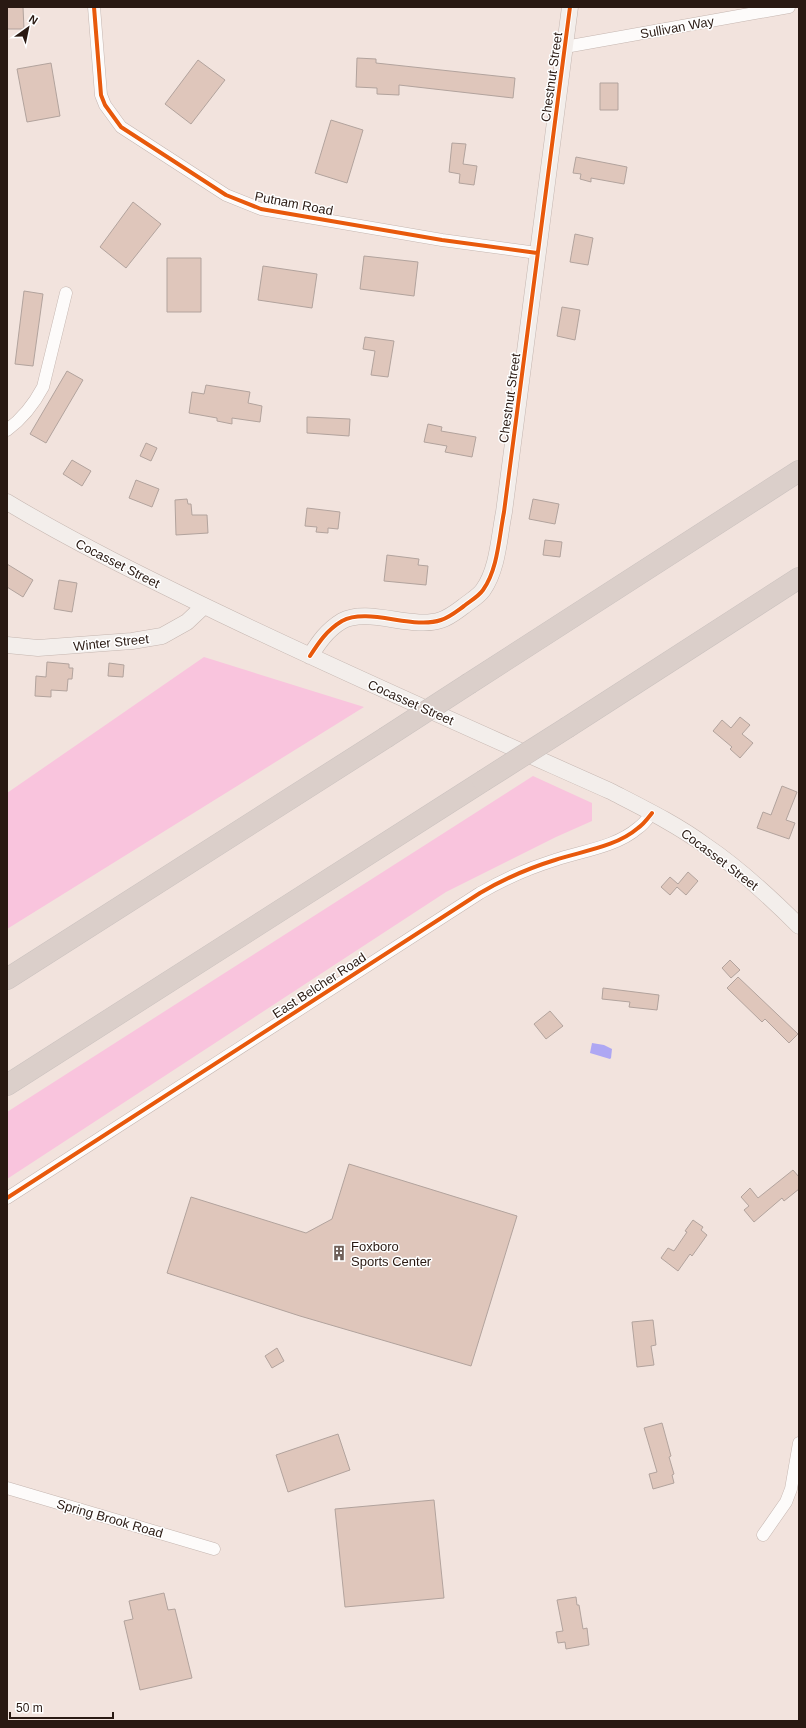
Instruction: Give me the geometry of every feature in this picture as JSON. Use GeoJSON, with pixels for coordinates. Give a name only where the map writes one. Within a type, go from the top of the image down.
{"type":"FeatureCollection","features":[{"type":"Feature","properties":{"kind":"highway"},"geometry":{"type":"LineString","coordinates":[[7,979],[385,738],[799,471]]}},
{"type":"Feature","properties":{"kind":"highway"},"geometry":{"type":"LineString","coordinates":[[7,1085],[799,578]]}},
{"type":"Feature","properties":{"kind":"street","name":"Putnam Road"},"geometry":{"type":"LineString","coordinates":[[94,7],[101,95],[105,105],[121,127],[226,194],[261,209],[442,240],[537,252]]}},
{"type":"Feature","properties":{"kind":"street","name":"Chestnut Street"},"geometry":{"type":"LineString","coordinates":[[310,656],[322,637],[343,620],[366,617],[427,623],[441,620],[453,615],[482,590],[494,563],[504,512],[570,7]]}},
{"type":"Feature","properties":{"kind":"street","name":"Sullivan Way"},"geometry":{"type":"LineString","coordinates":[[565,48],[789,7]]}},
{"type":"Feature","properties":{"kind":"street"},"geometry":{"type":"LineString","coordinates":[[7,430],[27,412],[37,400],[43,387],[66,293]]}},
{"type":"Feature","properties":{"kind":"street","name":"Cocasset Street"},"geometry":{"type":"LineString","coordinates":[[7,502],[78,543],[204,606],[310,656],[610,791],[652,813],[692,836],[723,858],[764,893],[799,926]]}},
{"type":"Feature","properties":{"kind":"street","name":"Winter Street"},"geometry":{"type":"LineString","coordinates":[[7,645],[38,648],[132,641],[162,636],[187,622],[204,606]]}},
{"type":"Feature","properties":{"kind":"street","name":"East Belcher Road"},"geometry":{"type":"LineString","coordinates":[[7,1198],[480,893],[506,879],[606,844],[627,835],[639,828],[652,813]]}},
{"type":"Feature","properties":{"kind":"street"},"geometry":{"type":"LineString","coordinates":[[763,1535],[786,1502],[791,1489],[799,1443]]}},
{"type":"Feature","properties":{"kind":"street","name":"Spring Brook Road"},"geometry":{"type":"LineString","coordinates":[[7,1488],[214,1549]]}},
{"type":"Feature","properties":{"kind":"shaded area"},"geometry":{"type":"Polygon","coordinates":[[[204,657],[364,707],[7,929],[7,793],[204,657]]]}},
{"type":"Feature","properties":{"kind":"shaded area"},"geometry":{"type":"Polygon","coordinates":[[[533,776],[592,803],[592,821],[556,837],[446,892],[7,1179],[7,1112],[533,776]]]}},
{"type":"Feature","properties":{"kind":"shaded area"},"geometry":{"type":"Polygon","coordinates":[[[592,1043],[604,1045],[612,1049],[611,1058],[610,1059],[590,1053],[592,1043]]]}},
{"type":"Feature","properties":{"kind":"building"},"geometry":{"type":"Polygon","coordinates":[[[7,7],[23,7],[24,29],[7,29],[7,7]]]}},
{"type":"Feature","properties":{"kind":"building"},"geometry":{"type":"Polygon","coordinates":[[[357,58],[376,59],[376,63],[515,78],[513,98],[399,85],[399,95],[377,94],[377,88],[356,87],[357,58]]]}},
{"type":"Feature","properties":{"kind":"building"},"geometry":{"type":"Polygon","coordinates":[[[198,60],[225,80],[191,124],[165,104],[198,60]]]}},
{"type":"Feature","properties":{"kind":"building"},"geometry":{"type":"Polygon","coordinates":[[[51,63],[60,116],[27,122],[17,69],[51,63]]]}},
{"type":"Feature","properties":{"kind":"building"},"geometry":{"type":"Polygon","coordinates":[[[600,83],[618,83],[618,110],[600,110],[600,83]]]}},
{"type":"Feature","properties":{"kind":"building"},"geometry":{"type":"Polygon","coordinates":[[[331,120],[363,130],[347,183],[315,173],[331,120]]]}},
{"type":"Feature","properties":{"kind":"building"},"geometry":{"type":"Polygon","coordinates":[[[452,143],[466,144],[463,164],[477,166],[474,185],[459,183],[460,174],[449,172],[452,143]]]}},
{"type":"Feature","properties":{"kind":"building"},"geometry":{"type":"Polygon","coordinates":[[[576,157],[627,167],[624,184],[591,178],[591,182],[580,179],[581,174],[573,173],[576,157]]]}},
{"type":"Feature","properties":{"kind":"building"},"geometry":{"type":"Polygon","coordinates":[[[133,202],[161,224],[126,268],[100,247],[133,202]]]}},
{"type":"Feature","properties":{"kind":"building"},"geometry":{"type":"Polygon","coordinates":[[[575,234],[593,238],[588,265],[570,262],[575,234]]]}},
{"type":"Feature","properties":{"kind":"building"},"geometry":{"type":"Polygon","coordinates":[[[364,256],[418,262],[414,296],[360,289],[364,256]]]}},
{"type":"Feature","properties":{"kind":"building"},"geometry":{"type":"Polygon","coordinates":[[[167,258],[201,258],[201,312],[167,312],[167,258]]]}},
{"type":"Feature","properties":{"kind":"building"},"geometry":{"type":"Polygon","coordinates":[[[263,266],[317,274],[312,308],[258,300],[263,266]]]}},
{"type":"Feature","properties":{"kind":"building"},"geometry":{"type":"Polygon","coordinates":[[[24,291],[43,294],[33,366],[15,364],[24,291]]]}},
{"type":"Feature","properties":{"kind":"building"},"geometry":{"type":"Polygon","coordinates":[[[562,307],[580,310],[575,340],[557,336],[562,307]]]}},
{"type":"Feature","properties":{"kind":"building"},"geometry":{"type":"Polygon","coordinates":[[[365,337],[394,341],[388,377],[371,375],[375,351],[363,349],[365,337]]]}},
{"type":"Feature","properties":{"kind":"building"},"geometry":{"type":"Polygon","coordinates":[[[67,371],[83,380],[46,443],[30,434],[67,371]]]}},
{"type":"Feature","properties":{"kind":"building"},"geometry":{"type":"Polygon","coordinates":[[[206,385],[250,392],[248,403],[262,406],[260,422],[232,418],[232,424],[217,421],[217,418],[189,413],[192,392],[204,394],[206,385]]]}},
{"type":"Feature","properties":{"kind":"building"},"geometry":{"type":"Polygon","coordinates":[[[307,417],[350,419],[349,436],[307,433],[307,417]]]}},
{"type":"Feature","properties":{"kind":"building"},"geometry":{"type":"Polygon","coordinates":[[[428,424],[442,427],[441,431],[476,437],[472,457],[445,452],[447,446],[424,442],[428,424]]]}},
{"type":"Feature","properties":{"kind":"building"},"geometry":{"type":"Polygon","coordinates":[[[146,443],[157,448],[151,461],[140,456],[146,443]]]}},
{"type":"Feature","properties":{"kind":"building"},"geometry":{"type":"Polygon","coordinates":[[[72,460],[91,471],[82,486],[63,474],[72,460]]]}},
{"type":"Feature","properties":{"kind":"building"},"geometry":{"type":"Polygon","coordinates":[[[136,480],[159,489],[152,507],[129,498],[136,480]]]}},
{"type":"Feature","properties":{"kind":"building"},"geometry":{"type":"Polygon","coordinates":[[[187,499],[188,504],[191,504],[192,515],[207,515],[208,533],[176,535],[175,500],[187,499]]]}},
{"type":"Feature","properties":{"kind":"building"},"geometry":{"type":"Polygon","coordinates":[[[533,499],[559,504],[555,524],[529,519],[533,499]]]}},
{"type":"Feature","properties":{"kind":"building"},"geometry":{"type":"Polygon","coordinates":[[[307,508],[340,512],[338,529],[328,528],[328,533],[316,532],[317,527],[305,526],[307,508]]]}},
{"type":"Feature","properties":{"kind":"building"},"geometry":{"type":"Polygon","coordinates":[[[545,540],[562,542],[560,557],[543,555],[545,540]]]}},
{"type":"Feature","properties":{"kind":"building"},"geometry":{"type":"Polygon","coordinates":[[[387,555],[419,559],[418,565],[428,566],[426,585],[384,581],[387,555]]]}},
{"type":"Feature","properties":{"kind":"building"},"geometry":{"type":"Polygon","coordinates":[[[7,564],[33,580],[23,597],[7,587],[7,564]]]}},
{"type":"Feature","properties":{"kind":"building"},"geometry":{"type":"Polygon","coordinates":[[[59,580],[77,583],[72,612],[54,609],[59,580]]]}},
{"type":"Feature","properties":{"kind":"building"},"geometry":{"type":"Polygon","coordinates":[[[47,662],[69,664],[69,668],[73,668],[72,679],[68,679],[67,691],[51,690],[51,697],[35,696],[36,676],[46,677],[47,662]]]}},
{"type":"Feature","properties":{"kind":"building"},"geometry":{"type":"Polygon","coordinates":[[[109,663],[124,665],[123,677],[108,676],[109,663]]]}},
{"type":"Feature","properties":{"kind":"building"},"geometry":{"type":"Polygon","coordinates":[[[740,717],[750,725],[742,734],[753,743],[740,758],[730,749],[732,747],[713,731],[722,720],[731,728],[740,717]]]}},
{"type":"Feature","properties":{"kind":"building"},"geometry":{"type":"Polygon","coordinates":[[[782,786],[797,792],[786,820],[795,823],[789,839],[757,828],[763,812],[771,815],[782,786]]]}},
{"type":"Feature","properties":{"kind":"building"},"geometry":{"type":"Polygon","coordinates":[[[688,872],[698,881],[686,895],[677,887],[670,895],[661,887],[670,877],[678,884],[688,872]]]}},
{"type":"Feature","properties":{"kind":"building"},"geometry":{"type":"Polygon","coordinates":[[[730,960],[740,970],[731,978],[722,968],[730,960]]]}},
{"type":"Feature","properties":{"kind":"building"},"geometry":{"type":"Polygon","coordinates":[[[738,977],[798,1034],[789,1043],[765,1019],[762,1022],[727,988],[738,977]]]}},
{"type":"Feature","properties":{"kind":"building"},"geometry":{"type":"Polygon","coordinates":[[[603,988],[659,995],[657,1010],[629,1007],[630,1002],[602,999],[603,988]]]}},
{"type":"Feature","properties":{"kind":"building"},"geometry":{"type":"Polygon","coordinates":[[[550,1011],[563,1026],[546,1039],[534,1024],[550,1011]]]}},
{"type":"Feature","properties":{"kind":"building","name":"Foxboro Sports Center"},"geometry":{"type":"Polygon","coordinates":[[[349,1164],[517,1216],[471,1366],[300,1316],[167,1273],[191,1197],[306,1233],[332,1219],[349,1164]]]}},
{"type":"Feature","properties":{"kind":"building"},"geometry":{"type":"Polygon","coordinates":[[[793,1170],[799,1177],[799,1189],[784,1201],[782,1198],[754,1222],[744,1210],[749,1206],[741,1197],[750,1188],[758,1198],[793,1170]]]}},
{"type":"Feature","properties":{"kind":"building"},"geometry":{"type":"Polygon","coordinates":[[[693,1220],[703,1227],[701,1230],[707,1235],[692,1256],[690,1254],[678,1271],[661,1258],[668,1248],[674,1251],[693,1220]]]}},
{"type":"Feature","properties":{"kind":"building"},"geometry":{"type":"Polygon","coordinates":[[[653,1320],[656,1345],[651,1346],[654,1365],[637,1367],[632,1322],[653,1320]]]}},
{"type":"Feature","properties":{"kind":"building"},"geometry":{"type":"Polygon","coordinates":[[[277,1348],[284,1361],[272,1368],[265,1356],[277,1348]]]}},
{"type":"Feature","properties":{"kind":"building"},"geometry":{"type":"Polygon","coordinates":[[[662,1423],[671,1456],[669,1457],[674,1474],[672,1475],[674,1483],[653,1489],[649,1474],[657,1472],[644,1428],[662,1423]]]}},
{"type":"Feature","properties":{"kind":"building"},"geometry":{"type":"Polygon","coordinates":[[[338,1434],[350,1470],[288,1492],[276,1455],[338,1434]]]}},
{"type":"Feature","properties":{"kind":"building"},"geometry":{"type":"Polygon","coordinates":[[[434,1500],[444,1598],[345,1607],[335,1509],[434,1500]]]}},
{"type":"Feature","properties":{"kind":"building"},"geometry":{"type":"Polygon","coordinates":[[[164,1593],[168,1610],[175,1609],[192,1678],[140,1690],[124,1621],[133,1619],[129,1601],[164,1593]]]}},
{"type":"Feature","properties":{"kind":"building"},"geometry":{"type":"Polygon","coordinates":[[[576,1597],[577,1605],[579,1605],[583,1629],[587,1628],[589,1645],[566,1649],[565,1642],[558,1643],[556,1632],[563,1631],[557,1600],[576,1597]]]}},
{"type":"Feature","properties":{"kind":"cycle path"},"geometry":{"type":"LineString","coordinates":[[94,7],[101,95],[105,105],[121,127],[226,195],[261,209],[442,240],[537,253]]}},
{"type":"Feature","properties":{"kind":"cycle path"},"geometry":{"type":"LineString","coordinates":[[310,656],[328,632],[342,621],[353,617],[364,616],[417,622],[441,620],[450,616],[479,595],[488,582],[495,563],[504,512],[570,7]]}},
{"type":"Feature","properties":{"kind":"cycle path"},"geometry":{"type":"LineString","coordinates":[[7,1198],[480,893],[507,879],[536,867],[620,840],[646,821],[652,813]]}},
{"type":"Feature","properties":{"kind":"place","name":"Foxboro Sports Center"},"geometry":{"type":"Point","coordinates":[339,1253]}}]}
